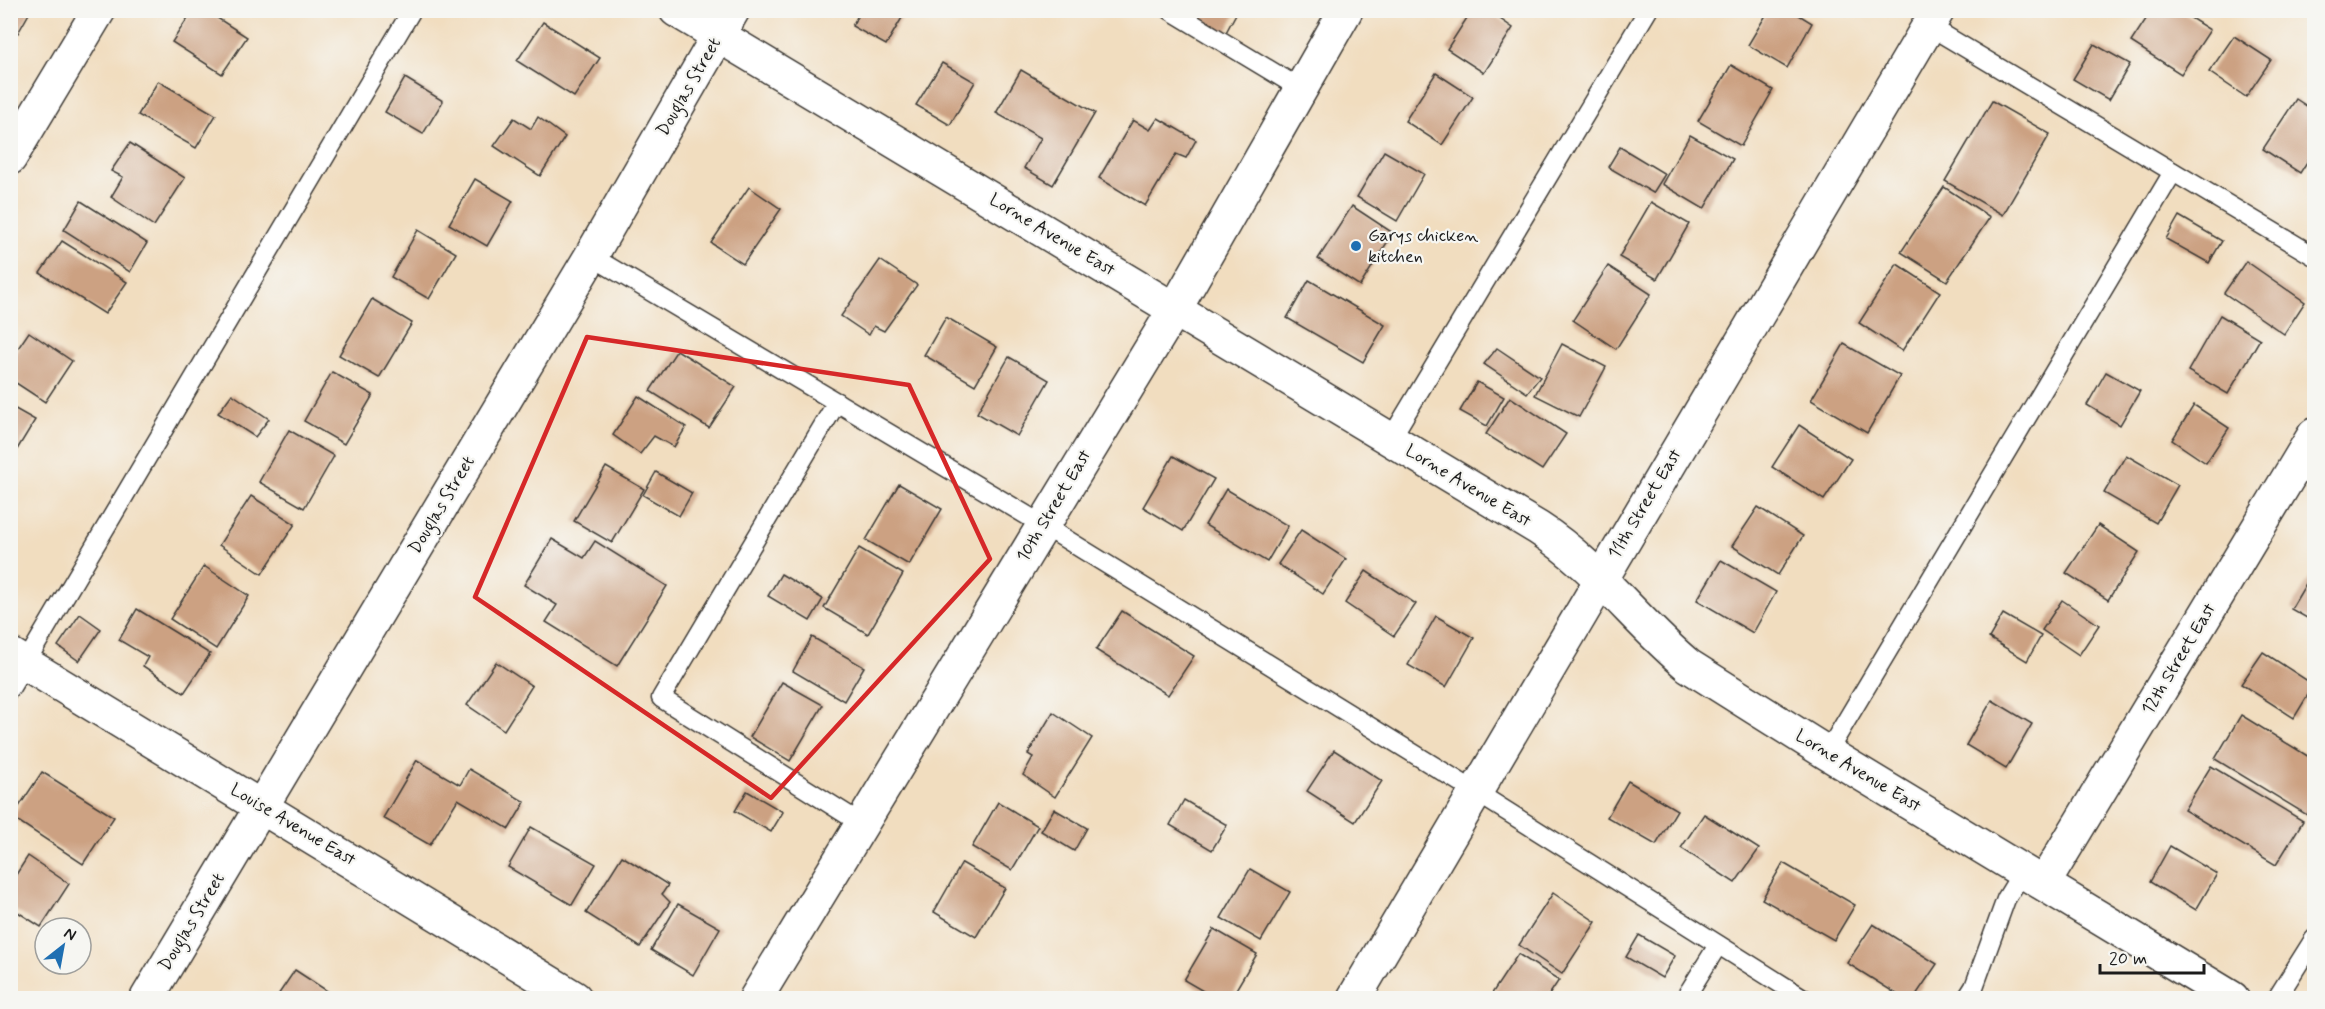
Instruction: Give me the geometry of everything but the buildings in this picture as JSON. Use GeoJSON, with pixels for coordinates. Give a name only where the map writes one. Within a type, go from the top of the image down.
{"type":"FeatureCollection","features":[{"type":"Feature","properties":{"kind":"street"},"geometry":{"type":"LineString","coordinates":[[10,158],[99,10]]}},
{"type":"Feature","properties":{"kind":"street","name":"Lorne Avenue East"},"geometry":{"type":"LineString","coordinates":[[676,10],[726,23],[1175,309],[1556,540],[1689,666],[1827,753],[2232,999]]}},
{"type":"Feature","properties":{"kind":"street","name":"10th Street East"},"geometry":{"type":"LineString","coordinates":[[756,999],[1175,309],[1347,10]]}},
{"type":"Feature","properties":{"kind":"street","name":"11th Street East"},"geometry":{"type":"LineString","coordinates":[[1354,999],[1934,18]]}},
{"type":"Feature","properties":{"kind":"street","name":"Douglas Street"},"geometry":{"type":"LineString","coordinates":[[147,999],[591,256],[726,23]]}},
{"type":"Feature","properties":{"kind":"street","name":"12th Street East"},"geometry":{"type":"LineString","coordinates":[[2033,877],[2314,435]]}},
{"type":"Feature","properties":{"kind":"street","name":"Louise Avenue East"},"geometry":{"type":"LineString","coordinates":[[16,669],[262,806],[575,999]]}},
{"type":"Feature","properties":{"kind":"lane"},"geometry":{"type":"LineString","coordinates":[[16,669],[412,10]]}},
{"type":"Feature","properties":{"kind":"lane"},"geometry":{"type":"LineString","coordinates":[[1170,10],[1301,89]]}},
{"type":"Feature","properties":{"kind":"lane"},"geometry":{"type":"LineString","coordinates":[[1390,440],[1648,10]]}},
{"type":"Feature","properties":{"kind":"lane"},"geometry":{"type":"LineString","coordinates":[[1934,18],[2173,172],[2314,256]]}},
{"type":"Feature","properties":{"kind":"lane"},"geometry":{"type":"LineString","coordinates":[[1827,753],[2173,172]]}},
{"type":"Feature","properties":{"kind":"lane"},"geometry":{"type":"LineString","coordinates":[[591,256],[1043,525],[1476,792],[1803,999]]}},
{"type":"Feature","properties":{"kind":"lane"},"geometry":{"type":"LineString","coordinates":[[837,402],[661,698],[862,824]]}},
{"type":"Feature","properties":{"kind":"lane"},"geometry":{"type":"LineString","coordinates":[[1967,999],[1974,987],[2006,899],[2033,877]]}},
{"type":"Feature","properties":{"kind":"lane"},"geometry":{"type":"LineString","coordinates":[[2277,999],[2314,939]]}},
{"type":"Feature","properties":{"kind":"lane"},"geometry":{"type":"LineString","coordinates":[[1685,999],[1718,945]]}},
{"type":"Feature","properties":{"kind":"highlighted area"},"geometry":{"type":"Polygon","coordinates":[[[587,337],[909,385],[990,559],[771,798],[475,597],[587,337]]]}},
{"type":"Feature","properties":{"kind":"place","name":"Garys chicken kitchen"},"geometry":{"type":"Point","coordinates":[1356,246]}}]}
